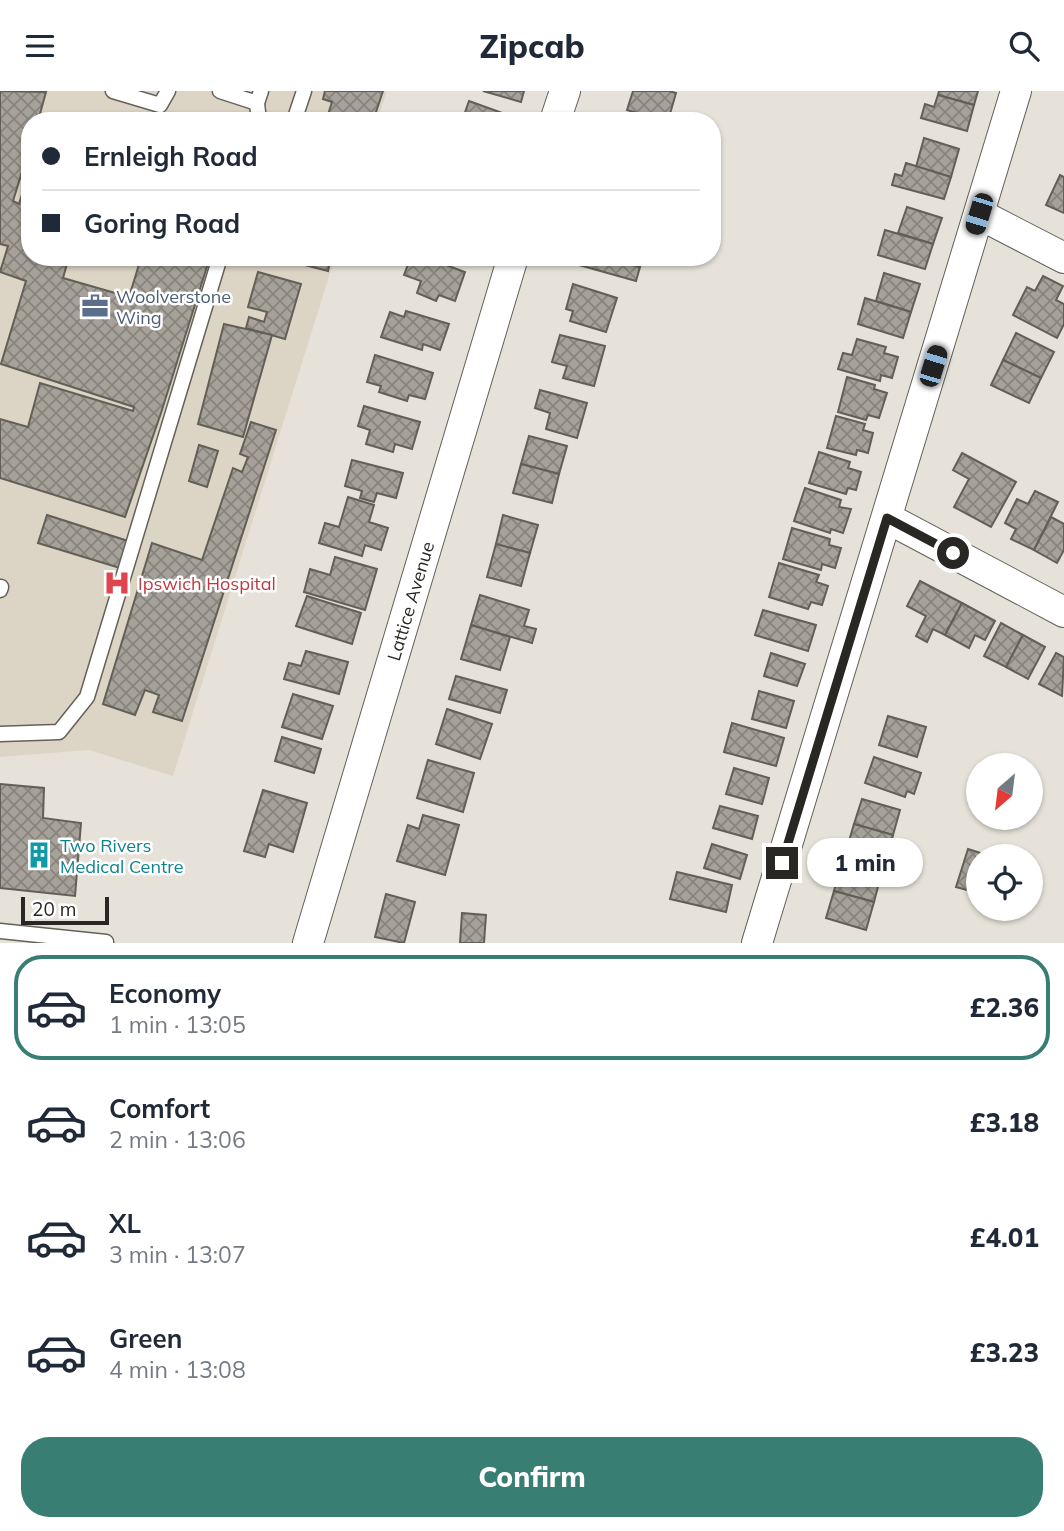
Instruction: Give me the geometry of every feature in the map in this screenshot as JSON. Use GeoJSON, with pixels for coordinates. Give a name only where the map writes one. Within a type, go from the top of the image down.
{"type":"FeatureCollection","features":[{"type":"Feature","properties":{"kind":"street"},"geometry":{"type":"LineString","coordinates":[[558,112],[565,91]]}},
{"type":"Feature","properties":{"kind":"street"},"geometry":{"type":"LineString","coordinates":[[757,943],[1016,91]]}},
{"type":"Feature","properties":{"kind":"street"},"geometry":{"type":"LineString","coordinates":[[979,214],[1064,258]]}},
{"type":"Feature","properties":{"kind":"street","name":"Lattice Avenue"},"geometry":{"type":"LineString","coordinates":[[307,943],[510,266]]}},
{"type":"Feature","properties":{"kind":"street"},"geometry":{"type":"LineString","coordinates":[[887,518],[1064,612]]}},
{"type":"Feature","properties":{"kind":"lane"},"geometry":{"type":"LineString","coordinates":[[113,91],[160,105],[169,91]]}},
{"type":"Feature","properties":{"kind":"lane"},"geometry":{"type":"LineString","coordinates":[[219,91],[259,97]]}},
{"type":"Feature","properties":{"kind":"lane"},"geometry":{"type":"LineString","coordinates":[[297,112],[304,91]]}},
{"type":"Feature","properties":{"kind":"lane"},"geometry":{"type":"LineString","coordinates":[[0,734],[59,732],[87,697],[217,266]]}},
{"type":"Feature","properties":{"kind":"lane"},"geometry":{"type":"LineString","coordinates":[[0,931],[106,942]]}},
{"type":"Feature","properties":{"kind":"shaded area","name":"Ipswich Hospital"},"geometry":{"type":"Polygon","coordinates":[[[0,91],[387,91],[380,112],[21,112],[21,266],[332,266],[173,776],[89,750],[0,757],[0,91]]]}},
{"type":"Feature","properties":{"kind":"building"},"geometry":{"type":"Polygon","coordinates":[[[0,91],[46,92],[40,112],[21,112],[21,175],[13,201],[19,204],[21,198],[21,266],[66,266],[63,278],[129,297],[139,266],[207,266],[125,517],[0,478],[0,419],[28,427],[40,383],[133,411],[134,407],[1,364],[26,281],[0,272],[8,246],[0,244],[0,91]]]}},
{"type":"Feature","properties":{"kind":"building"},"geometry":{"type":"Polygon","coordinates":[[[325,91],[383,91],[376,112],[329,112],[332,102],[323,99],[325,91]]]}},
{"type":"Feature","properties":{"kind":"building"},"geometry":{"type":"Polygon","coordinates":[[[483,91],[524,91],[521,102],[483,91]]]}},
{"type":"Feature","properties":{"kind":"building"},"geometry":{"type":"Polygon","coordinates":[[[633,91],[676,93],[671,112],[627,110],[633,91]]]}},
{"type":"Feature","properties":{"kind":"building"},"geometry":{"type":"Polygon","coordinates":[[[939,91],[978,91],[974,105],[938,95],[939,91]]]}},
{"type":"Feature","properties":{"kind":"building"},"geometry":{"type":"Polygon","coordinates":[[[938,95],[974,105],[967,131],[921,118],[925,104],[934,107],[938,95]]]}},
{"type":"Feature","properties":{"kind":"building"},"geometry":{"type":"Polygon","coordinates":[[[469,101],[499,112],[465,112],[469,101]]]}},
{"type":"Feature","properties":{"kind":"building"},"geometry":{"type":"Polygon","coordinates":[[[924,138],[959,149],[951,177],[916,167],[924,138]]]}},
{"type":"Feature","properties":{"kind":"building"},"geometry":{"type":"Polygon","coordinates":[[[906,163],[951,177],[944,199],[892,185],[895,174],[902,176],[906,163]]]}},
{"type":"Feature","properties":{"kind":"building"},"geometry":{"type":"Polygon","coordinates":[[[1060,175],[1064,177],[1064,213],[1046,205],[1060,175]]]}},
{"type":"Feature","properties":{"kind":"building"},"geometry":{"type":"Polygon","coordinates":[[[907,207],[942,218],[933,244],[898,233],[907,207]]]}},
{"type":"Feature","properties":{"kind":"building"},"geometry":{"type":"Polygon","coordinates":[[[885,230],[933,244],[925,269],[878,255],[885,230]]]}},
{"type":"Feature","properties":{"kind":"building"},"geometry":{"type":"Polygon","coordinates":[[[309,266],[329,266],[328,271],[309,266]]]}},
{"type":"Feature","properties":{"kind":"building"},"geometry":{"type":"Polygon","coordinates":[[[408,266],[449,266],[465,272],[455,301],[439,295],[436,301],[417,293],[421,281],[404,275],[408,266]]]}},
{"type":"Feature","properties":{"kind":"building"},"geometry":{"type":"Polygon","coordinates":[[[583,266],[640,267],[636,281],[583,266]]]}},
{"type":"Feature","properties":{"kind":"building"},"geometry":{"type":"Polygon","coordinates":[[[258,272],[301,284],[285,339],[246,328],[249,317],[264,322],[267,312],[248,307],[258,272]]]}},
{"type":"Feature","properties":{"kind":"building"},"geometry":{"type":"Polygon","coordinates":[[[884,273],[920,284],[911,312],[876,301],[884,273]]]}},
{"type":"Feature","properties":{"kind":"building"},"geometry":{"type":"Polygon","coordinates":[[[1043,276],[1063,286],[1056,300],[1064,304],[1064,324],[1057,338],[1013,315],[1027,287],[1035,291],[1043,276]]]}},
{"type":"Feature","properties":{"kind":"building"},"geometry":{"type":"Polygon","coordinates":[[[573,284],[617,298],[606,332],[570,321],[573,311],[566,309],[573,284]]]}},
{"type":"Feature","properties":{"kind":"building"},"geometry":{"type":"Polygon","coordinates":[[[865,298],[911,312],[903,338],[858,324],[865,298]]]}},
{"type":"Feature","properties":{"kind":"building"},"geometry":{"type":"Polygon","coordinates":[[[406,311],[449,324],[440,350],[423,344],[422,350],[381,337],[390,312],[404,317],[406,311]]]}},
{"type":"Feature","properties":{"kind":"building"},"geometry":{"type":"Polygon","coordinates":[[[224,324],[272,335],[243,437],[198,424],[224,324]]]}},
{"type":"Feature","properties":{"kind":"building"},"geometry":{"type":"Polygon","coordinates":[[[1016,333],[1054,352],[1041,378],[1003,360],[1016,333]]]}},
{"type":"Feature","properties":{"kind":"building"},"geometry":{"type":"Polygon","coordinates":[[[560,335],[605,346],[594,386],[563,378],[567,366],[552,362],[560,335]]]}},
{"type":"Feature","properties":{"kind":"building"},"geometry":{"type":"Polygon","coordinates":[[[857,339],[886,347],[884,353],[898,357],[892,378],[881,375],[880,381],[838,369],[843,353],[852,355],[857,339]]]}},
{"type":"Feature","properties":{"kind":"building"},"geometry":{"type":"Polygon","coordinates":[[[375,355],[433,373],[425,399],[409,395],[407,401],[379,392],[381,386],[367,382],[375,355]]]}},
{"type":"Feature","properties":{"kind":"building"},"geometry":{"type":"Polygon","coordinates":[[[1003,360],[1041,378],[1029,403],[991,385],[1003,360]]]}},
{"type":"Feature","properties":{"kind":"building"},"geometry":{"type":"Polygon","coordinates":[[[847,377],[875,385],[874,389],[887,393],[879,418],[868,415],[866,420],[838,412],[847,377]]]}},
{"type":"Feature","properties":{"kind":"building"},"geometry":{"type":"Polygon","coordinates":[[[540,390],[587,403],[577,438],[546,429],[550,413],[535,408],[540,390]]]}},
{"type":"Feature","properties":{"kind":"building"},"geometry":{"type":"Polygon","coordinates":[[[364,406],[420,422],[412,449],[395,444],[393,452],[366,444],[370,430],[358,426],[364,406]]]}},
{"type":"Feature","properties":{"kind":"building"},"geometry":{"type":"Polygon","coordinates":[[[836,416],[865,424],[863,430],[873,433],[868,453],[857,450],[856,455],[827,448],[836,416]]]}},
{"type":"Feature","properties":{"kind":"building"},"geometry":{"type":"Polygon","coordinates":[[[251,422],[276,430],[182,721],[153,712],[159,695],[145,690],[135,715],[103,704],[152,543],[202,560],[233,468],[242,472],[248,457],[240,454],[251,422]]]}},
{"type":"Feature","properties":{"kind":"building"},"geometry":{"type":"Polygon","coordinates":[[[529,436],[567,446],[559,474],[521,464],[529,436]]]}},
{"type":"Feature","properties":{"kind":"building"},"geometry":{"type":"Polygon","coordinates":[[[199,445],[218,451],[207,487],[189,481],[199,445]]]}},
{"type":"Feature","properties":{"kind":"building"},"geometry":{"type":"Polygon","coordinates":[[[819,452],[850,462],[848,468],[861,472],[856,490],[848,488],[846,494],[809,483],[819,452]]]}},
{"type":"Feature","properties":{"kind":"building"},"geometry":{"type":"Polygon","coordinates":[[[962,453],[1016,482],[991,527],[954,507],[969,479],[953,470],[962,453]]]}},
{"type":"Feature","properties":{"kind":"building"},"geometry":{"type":"Polygon","coordinates":[[[352,460],[403,473],[396,498],[377,493],[374,502],[360,498],[362,491],[345,486],[352,460]]]}},
{"type":"Feature","properties":{"kind":"building"},"geometry":{"type":"Polygon","coordinates":[[[521,464],[559,474],[552,503],[513,493],[521,464]]]}},
{"type":"Feature","properties":{"kind":"building"},"geometry":{"type":"Polygon","coordinates":[[[805,488],[841,500],[839,507],[851,509],[843,533],[831,529],[830,533],[794,521],[805,488]]]}},
{"type":"Feature","properties":{"kind":"building"},"geometry":{"type":"Polygon","coordinates":[[[1035,491],[1058,502],[1034,550],[1011,539],[1016,529],[1005,523],[1017,499],[1028,504],[1035,491]]]}},
{"type":"Feature","properties":{"kind":"building"},"geometry":{"type":"Polygon","coordinates":[[[348,497],[374,505],[369,522],[388,528],[381,550],[365,545],[362,556],[319,543],[325,523],[339,527],[348,497]]]}},
{"type":"Feature","properties":{"kind":"building"},"geometry":{"type":"Polygon","coordinates":[[[47,515],[128,541],[120,568],[38,543],[47,515]]]}},
{"type":"Feature","properties":{"kind":"building"},"geometry":{"type":"Polygon","coordinates":[[[503,515],[538,525],[530,553],[496,544],[503,515]]]}},
{"type":"Feature","properties":{"kind":"building"},"geometry":{"type":"Polygon","coordinates":[[[1051,517],[1064,524],[1064,550],[1057,563],[1034,550],[1051,517]]]}},
{"type":"Feature","properties":{"kind":"building"},"geometry":{"type":"Polygon","coordinates":[[[792,528],[830,539],[829,545],[841,548],[835,568],[822,564],[821,570],[783,559],[792,528]]]}},
{"type":"Feature","properties":{"kind":"building"},"geometry":{"type":"Polygon","coordinates":[[[496,544],[530,553],[521,586],[487,577],[496,544]]]}},
{"type":"Feature","properties":{"kind":"building"},"geometry":{"type":"Polygon","coordinates":[[[335,557],[377,569],[365,610],[304,592],[310,569],[330,575],[335,557]]]}},
{"type":"Feature","properties":{"kind":"building"},"geometry":{"type":"Polygon","coordinates":[[[779,563],[819,575],[816,582],[828,586],[822,605],[811,602],[808,609],[769,597],[779,563]]]}},
{"type":"Feature","properties":{"kind":"building"},"geometry":{"type":"Polygon","coordinates":[[[920,581],[962,603],[945,635],[933,629],[927,642],[916,636],[926,616],[907,606],[920,581]]]}},
{"type":"Feature","properties":{"kind":"building"},"geometry":{"type":"Polygon","coordinates":[[[480,595],[529,610],[524,626],[536,629],[532,643],[471,625],[480,595]]]}},
{"type":"Feature","properties":{"kind":"building"},"geometry":{"type":"Polygon","coordinates":[[[307,596],[361,613],[352,644],[296,626],[307,596]]]}},
{"type":"Feature","properties":{"kind":"building"},"geometry":{"type":"Polygon","coordinates":[[[962,603],[995,621],[985,640],[975,635],[969,648],[945,635],[962,603]]]}},
{"type":"Feature","properties":{"kind":"building"},"geometry":{"type":"Polygon","coordinates":[[[763,610],[816,625],[808,651],[755,635],[763,610]]]}},
{"type":"Feature","properties":{"kind":"building"},"geometry":{"type":"Polygon","coordinates":[[[1001,623],[1023,635],[1006,667],[984,656],[1001,623]]]}},
{"type":"Feature","properties":{"kind":"building"},"geometry":{"type":"Polygon","coordinates":[[[471,625],[510,637],[500,670],[461,659],[471,625]]]}},
{"type":"Feature","properties":{"kind":"building"},"geometry":{"type":"Polygon","coordinates":[[[1023,635],[1045,647],[1028,679],[1006,667],[1023,635]]]}},
{"type":"Feature","properties":{"kind":"building"},"geometry":{"type":"Polygon","coordinates":[[[306,651],[348,662],[339,694],[284,679],[289,663],[301,666],[306,651]]]}},
{"type":"Feature","properties":{"kind":"building"},"geometry":{"type":"Polygon","coordinates":[[[771,653],[805,664],[797,686],[764,676],[771,653]]]}},
{"type":"Feature","properties":{"kind":"building"},"geometry":{"type":"Polygon","coordinates":[[[1056,653],[1064,657],[1062,696],[1039,684],[1056,653]]]}},
{"type":"Feature","properties":{"kind":"building"},"geometry":{"type":"Polygon","coordinates":[[[456,676],[507,690],[500,713],[449,699],[456,676]]]}},
{"type":"Feature","properties":{"kind":"building"},"geometry":{"type":"Polygon","coordinates":[[[759,691],[794,701],[786,728],[752,719],[759,691]]]}},
{"type":"Feature","properties":{"kind":"building"},"geometry":{"type":"Polygon","coordinates":[[[293,694],[333,706],[322,739],[282,727],[293,694]]]}},
{"type":"Feature","properties":{"kind":"building"},"geometry":{"type":"Polygon","coordinates":[[[447,709],[492,724],[480,759],[436,744],[447,709]]]}},
{"type":"Feature","properties":{"kind":"building"},"geometry":{"type":"Polygon","coordinates":[[[888,716],[926,727],[917,757],[879,745],[888,716]]]}},
{"type":"Feature","properties":{"kind":"building"},"geometry":{"type":"Polygon","coordinates":[[[732,723],[784,738],[776,766],[724,752],[732,723]]]}},
{"type":"Feature","properties":{"kind":"building"},"geometry":{"type":"Polygon","coordinates":[[[282,737],[321,749],[314,773],[275,761],[282,737]]]}},
{"type":"Feature","properties":{"kind":"building"},"geometry":{"type":"Polygon","coordinates":[[[874,757],[921,773],[914,794],[907,791],[905,797],[865,783],[874,757]]]}},
{"type":"Feature","properties":{"kind":"building"},"geometry":{"type":"Polygon","coordinates":[[[428,760],[474,773],[463,812],[417,798],[428,760]]]}},
{"type":"Feature","properties":{"kind":"building"},"geometry":{"type":"Polygon","coordinates":[[[734,768],[769,778],[762,804],[726,794],[734,768]]]}},
{"type":"Feature","properties":{"kind":"building","name":"Two Rivers Medical Centre"},"geometry":{"type":"Polygon","coordinates":[[[0,784],[44,788],[43,818],[81,823],[75,896],[0,888],[0,784]]]}},
{"type":"Feature","properties":{"kind":"building"},"geometry":{"type":"Polygon","coordinates":[[[263,790],[307,803],[293,852],[269,844],[265,857],[244,851],[263,790]]]}},
{"type":"Feature","properties":{"kind":"building"},"geometry":{"type":"Polygon","coordinates":[[[862,799],[900,810],[893,835],[854,824],[862,799]]]}},
{"type":"Feature","properties":{"kind":"building"},"geometry":{"type":"Polygon","coordinates":[[[720,806],[758,816],[752,839],[713,828],[720,806]]]}},
{"type":"Feature","properties":{"kind":"building"},"geometry":{"type":"Polygon","coordinates":[[[423,815],[459,825],[445,875],[397,861],[408,825],[419,829],[423,815]]]}},
{"type":"Feature","properties":{"kind":"building"},"geometry":{"type":"Polygon","coordinates":[[[854,824],[893,835],[886,863],[846,851],[854,824]]]}},
{"type":"Feature","properties":{"kind":"building"},"geometry":{"type":"Polygon","coordinates":[[[712,844],[747,855],[740,879],[704,868],[712,844]]]}},
{"type":"Feature","properties":{"kind":"building"},"geometry":{"type":"Polygon","coordinates":[[[966,855],[966,890],[956,887],[966,855]]]}},
{"type":"Feature","properties":{"kind":"building"},"geometry":{"type":"Polygon","coordinates":[[[841,868],[880,879],[874,902],[834,891],[841,868]]]}},
{"type":"Feature","properties":{"kind":"building"},"geometry":{"type":"Polygon","coordinates":[[[677,872],[732,885],[726,912],[670,899],[677,872]]]}},
{"type":"Feature","properties":{"kind":"building"},"geometry":{"type":"Polygon","coordinates":[[[834,891],[874,902],[866,930],[826,918],[834,891]]]}},
{"type":"Feature","properties":{"kind":"building"},"geometry":{"type":"Polygon","coordinates":[[[386,894],[415,902],[404,943],[375,937],[386,894]]]}},
{"type":"Feature","properties":{"kind":"building"},"geometry":{"type":"Polygon","coordinates":[[[462,913],[486,915],[484,943],[460,943],[462,913]]]}},
{"type":"Feature","properties":{"kind":"place","name":"Woolverstone Wing"},"geometry":{"type":"Point","coordinates":[95,306]}},
{"type":"Feature","properties":{"kind":"place","name":"Ipswich Hospital"},"geometry":{"type":"Point","coordinates":[117,583]}},
{"type":"Feature","properties":{"kind":"place","name":"Two Rivers Medical Centre"},"geometry":{"type":"Point","coordinates":[39,855]}},
{"type":"Feature","properties":{"kind":"route"},"geometry":{"type":"LineString","coordinates":[[782,863],[887,518],[953,553]]}}]}
